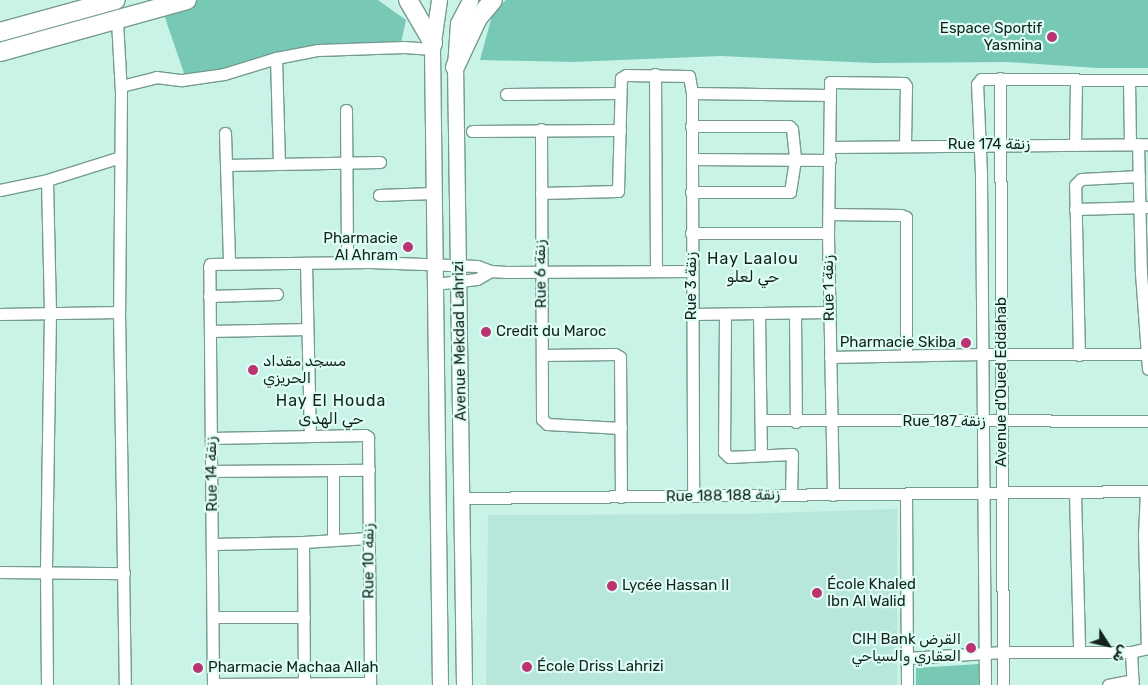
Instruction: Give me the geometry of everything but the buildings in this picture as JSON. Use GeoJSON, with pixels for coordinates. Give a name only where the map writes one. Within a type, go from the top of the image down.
{"type":"FeatureCollection","features":[{"type":"Feature","properties":{"kind":"highway"},"geometry":{"type":"LineString","coordinates":[[0,32],[116,0]]}},
{"type":"Feature","properties":{"kind":"highway"},"geometry":{"type":"LineString","coordinates":[[0,52],[118,21],[187,0]]}},
{"type":"Feature","properties":{"kind":"highway"},"geometry":{"type":"LineString","coordinates":[[408,0],[433,46]]}},
{"type":"Feature","properties":{"kind":"highway"},"geometry":{"type":"LineString","coordinates":[[455,67],[478,18],[493,0]]}},
{"type":"Feature","properties":{"kind":"main road","name":"Avenue Mekdad Lahrizi"},"geometry":{"type":"LineString","coordinates":[[439,0],[433,46],[433,193],[440,685]]}},
{"type":"Feature","properties":{"kind":"main road","name":"Avenue Mekdad Lahrizi"},"geometry":{"type":"LineString","coordinates":[[464,685],[455,67],[457,27],[463,10],[470,0]]}},
{"type":"Feature","properties":{"kind":"street"},"geometry":{"type":"LineString","coordinates":[[118,21],[121,86],[119,312],[125,685]]}},
{"type":"Feature","properties":{"kind":"street"},"geometry":{"type":"LineString","coordinates":[[121,86],[156,77],[182,80],[224,74],[276,58],[318,50],[433,46]]}},
{"type":"Feature","properties":{"kind":"street"},"geometry":{"type":"LineString","coordinates":[[276,58],[279,164]]}},
{"type":"Feature","properties":{"kind":"street"},"geometry":{"type":"LineString","coordinates":[[541,193],[618,191],[620,80],[626,74],[655,74],[656,271]]}},
{"type":"Feature","properties":{"kind":"street","name":"Rue 3 زنقة"},"geometry":{"type":"LineString","coordinates":[[655,74],[689,76],[692,93],[692,496]]}},
{"type":"Feature","properties":{"kind":"street"},"geometry":{"type":"LineString","coordinates":[[1000,78],[1148,80]]}},
{"type":"Feature","properties":{"kind":"street","name":"Avenue d'Oued Eddahab"},"geometry":{"type":"LineString","coordinates":[[985,685],[981,146],[977,84],[981,79],[1000,78],[1003,685]]}},
{"type":"Feature","properties":{"kind":"street"},"geometry":{"type":"LineString","coordinates":[[1075,145],[1076,80]]}},
{"type":"Feature","properties":{"kind":"street"},"geometry":{"type":"LineString","coordinates":[[1129,80],[1139,144],[1139,176],[1144,207],[1146,354],[1148,369]]}},
{"type":"Feature","properties":{"kind":"street","name":"Rue 1 زنقة"},"geometry":{"type":"LineString","coordinates":[[833,495],[830,422],[828,233],[830,82],[904,82],[906,86],[906,145]]}},
{"type":"Feature","properties":{"kind":"street"},"geometry":{"type":"LineString","coordinates":[[506,94],[619,92]]}},
{"type":"Feature","properties":{"kind":"street"},"geometry":{"type":"LineString","coordinates":[[692,93],[829,95]]}},
{"type":"Feature","properties":{"kind":"street"},"geometry":{"type":"LineString","coordinates":[[346,110],[347,262]]}},
{"type":"Feature","properties":{"kind":"street"},"geometry":{"type":"LineString","coordinates":[[691,126],[789,126],[792,129],[795,160],[790,192],[691,192]]}},
{"type":"Feature","properties":{"kind":"street"},"geometry":{"type":"LineString","coordinates":[[472,131],[541,129],[620,130]]}},
{"type":"Feature","properties":{"kind":"street","name":"Rue 6 زنقة"},"geometry":{"type":"LineString","coordinates":[[541,129],[542,419],[547,424],[621,428]]}},
{"type":"Feature","properties":{"kind":"street"},"geometry":{"type":"LineString","coordinates":[[225,133],[229,264],[347,262],[435,264],[482,266],[491,272]]}},
{"type":"Feature","properties":{"kind":"street","name":"Rue 174 زنقة"},"geometry":{"type":"LineString","coordinates":[[830,147],[1139,144]]}},
{"type":"Feature","properties":{"kind":"street"},"geometry":{"type":"LineString","coordinates":[[0,190],[47,180],[121,157]]}},
{"type":"Feature","properties":{"kind":"street"},"geometry":{"type":"LineString","coordinates":[[692,159],[830,160]]}},
{"type":"Feature","properties":{"kind":"street"},"geometry":{"type":"LineString","coordinates":[[226,165],[380,162]]}},
{"type":"Feature","properties":{"kind":"street"},"geometry":{"type":"LineString","coordinates":[[1078,355],[1075,185],[1081,179],[1139,176]]}},
{"type":"Feature","properties":{"kind":"street"},"geometry":{"type":"LineString","coordinates":[[47,180],[50,314],[46,572],[47,685]]}},
{"type":"Feature","properties":{"kind":"street"},"geometry":{"type":"LineString","coordinates":[[379,195],[433,193]]}},
{"type":"Feature","properties":{"kind":"street"},"geometry":{"type":"LineString","coordinates":[[1075,209],[1144,207]]}},
{"type":"Feature","properties":{"kind":"street"},"geometry":{"type":"LineString","coordinates":[[829,214],[901,215],[906,217],[906,355]]}},
{"type":"Feature","properties":{"kind":"street"},"geometry":{"type":"LineString","coordinates":[[691,233],[828,233]]}},
{"type":"Feature","properties":{"kind":"street"},"geometry":{"type":"LineString","coordinates":[[211,438],[310,436],[306,263]]}},
{"type":"Feature","properties":{"kind":"street","name":"Rue 14 زنقة"},"geometry":{"type":"LineString","coordinates":[[213,684],[213,544],[208,268],[210,264],[229,264]]}},
{"type":"Feature","properties":{"kind":"street"},"geometry":{"type":"LineString","coordinates":[[435,284],[477,280],[491,272],[691,271]]}},
{"type":"Feature","properties":{"kind":"street"},"geometry":{"type":"LineString","coordinates":[[209,296],[277,294]]}},
{"type":"Feature","properties":{"kind":"street"},"geometry":{"type":"LineString","coordinates":[[0,314],[119,312]]}},
{"type":"Feature","properties":{"kind":"street"},"geometry":{"type":"LineString","coordinates":[[692,314],[829,312]]}},
{"type":"Feature","properties":{"kind":"street"},"geometry":{"type":"LineString","coordinates":[[759,313],[759,414],[761,420],[762,454]]}},
{"type":"Feature","properties":{"kind":"street"},"geometry":{"type":"LineString","coordinates":[[794,313],[796,422]]}},
{"type":"Feature","properties":{"kind":"street"},"geometry":{"type":"LineString","coordinates":[[725,314],[724,452],[729,457],[792,454],[791,495]]}},
{"type":"Feature","properties":{"kind":"street"},"geometry":{"type":"LineString","coordinates":[[210,331],[307,328]]}},
{"type":"Feature","properties":{"kind":"street"},"geometry":{"type":"LineString","coordinates":[[830,357],[983,354],[1146,354]]}},
{"type":"Feature","properties":{"kind":"street"},"geometry":{"type":"LineString","coordinates":[[542,355],[619,356],[621,497]]}},
{"type":"Feature","properties":{"kind":"street","name":"Rue 187 زنقة"},"geometry":{"type":"LineString","coordinates":[[761,420],[796,422],[1148,422]]}},
{"type":"Feature","properties":{"kind":"street","name":"Rue 10 زنقة"},"geometry":{"type":"LineString","coordinates":[[310,436],[365,435],[368,437],[370,684]]}},
{"type":"Feature","properties":{"kind":"street"},"geometry":{"type":"LineString","coordinates":[[212,471],[368,470]]}},
{"type":"Feature","properties":{"kind":"street"},"geometry":{"type":"LineString","coordinates":[[333,471],[333,540]]}},
{"type":"Feature","properties":{"kind":"street"},"geometry":{"type":"LineString","coordinates":[[907,658],[1004,652],[1131,652],[1147,648],[1144,535],[1147,491]]}},
{"type":"Feature","properties":{"kind":"street","name":"Rue 188 زنقة 188"},"geometry":{"type":"LineString","coordinates":[[462,498],[1147,491]]}},
{"type":"Feature","properties":{"kind":"street"},"geometry":{"type":"LineString","coordinates":[[1076,493],[1079,651]]}},
{"type":"Feature","properties":{"kind":"street"},"geometry":{"type":"LineString","coordinates":[[906,494],[907,685]]}},
{"type":"Feature","properties":{"kind":"street"},"geometry":{"type":"LineString","coordinates":[[213,544],[303,544],[369,538]]}},
{"type":"Feature","properties":{"kind":"street"},"geometry":{"type":"LineString","coordinates":[[303,544],[304,684]]}},
{"type":"Feature","properties":{"kind":"street"},"geometry":{"type":"LineString","coordinates":[[0,572],[124,573]]}},
{"type":"Feature","properties":{"kind":"street"},"geometry":{"type":"LineString","coordinates":[[213,617],[304,617]]}},
{"type":"Feature","properties":{"kind":"street"},"geometry":{"type":"LineString","coordinates":[[1108,685],[1133,683],[1131,652]]}},
{"type":"Feature","properties":{"kind":"street"},"geometry":{"type":"LineString","coordinates":[[213,684],[370,684]]}},
{"type":"Feature","properties":{"kind":"shaded area"},"geometry":{"type":"Polygon","coordinates":[[[198,0],[378,0],[406,20],[401,43],[316,49],[187,82],[162,9],[198,0]]]}},
{"type":"Feature","properties":{"kind":"shaded area"},"geometry":{"type":"Polygon","coordinates":[[[506,0],[1148,0],[1148,68],[1097,68],[1008,62],[873,63],[721,56],[572,62],[480,60],[493,12],[506,0]]]}},
{"type":"Feature","properties":{"kind":"shaded area"},"geometry":{"type":"Polygon","coordinates":[[[897,509],[897,685],[486,685],[488,515],[741,514],[897,509]]]}},
{"type":"Feature","properties":{"kind":"shaded area"},"geometry":{"type":"Polygon","coordinates":[[[979,664],[979,685],[916,685],[916,668],[979,664]]]}},
{"type":"Feature","properties":{"kind":"place","name":"Espace Sportif Yasmina"},"geometry":{"type":"Point","coordinates":[1052,37]}},
{"type":"Feature","properties":{"kind":"place","name":"Pharmacie Al Ahram"},"geometry":{"type":"Point","coordinates":[408,247]}},
{"type":"Feature","properties":{"kind":"place","name":"Credit du Maroc"},"geometry":{"type":"Point","coordinates":[486,332]}},
{"type":"Feature","properties":{"kind":"place","name":"Pharmacie Skiba"},"geometry":{"type":"Point","coordinates":[966,343]}},
{"type":"Feature","properties":{"kind":"place","name":"مسجد مقداد الحريزي"},"geometry":{"type":"Point","coordinates":[253,370]}},
{"type":"Feature","properties":{"kind":"place","name":"Lycée Hassan II"},"geometry":{"type":"Point","coordinates":[612,586]}},
{"type":"Feature","properties":{"kind":"place","name":"École Khaled Ibn Al Walid"},"geometry":{"type":"Point","coordinates":[817,593]}},
{"type":"Feature","properties":{"kind":"place","name":"CIH Bank القرض العقاري والسياحي"},"geometry":{"type":"Point","coordinates":[971,648]}},
{"type":"Feature","properties":{"kind":"place","name":"École Driss Lahrizi"},"geometry":{"type":"Point","coordinates":[527,667]}},
{"type":"Feature","properties":{"kind":"place","name":"Pharmacie Machaa Allah"},"geometry":{"type":"Point","coordinates":[198,668]}},
{"type":"Feature","properties":{"kind":"district","name":"Hay Laalou حي لعلو"},"geometry":{"type":"Point","coordinates":[753,268]}},
{"type":"Feature","properties":{"kind":"district","name":"Hay El Houda حي الهدى"},"geometry":{"type":"Point","coordinates":[331,410]}}]}
